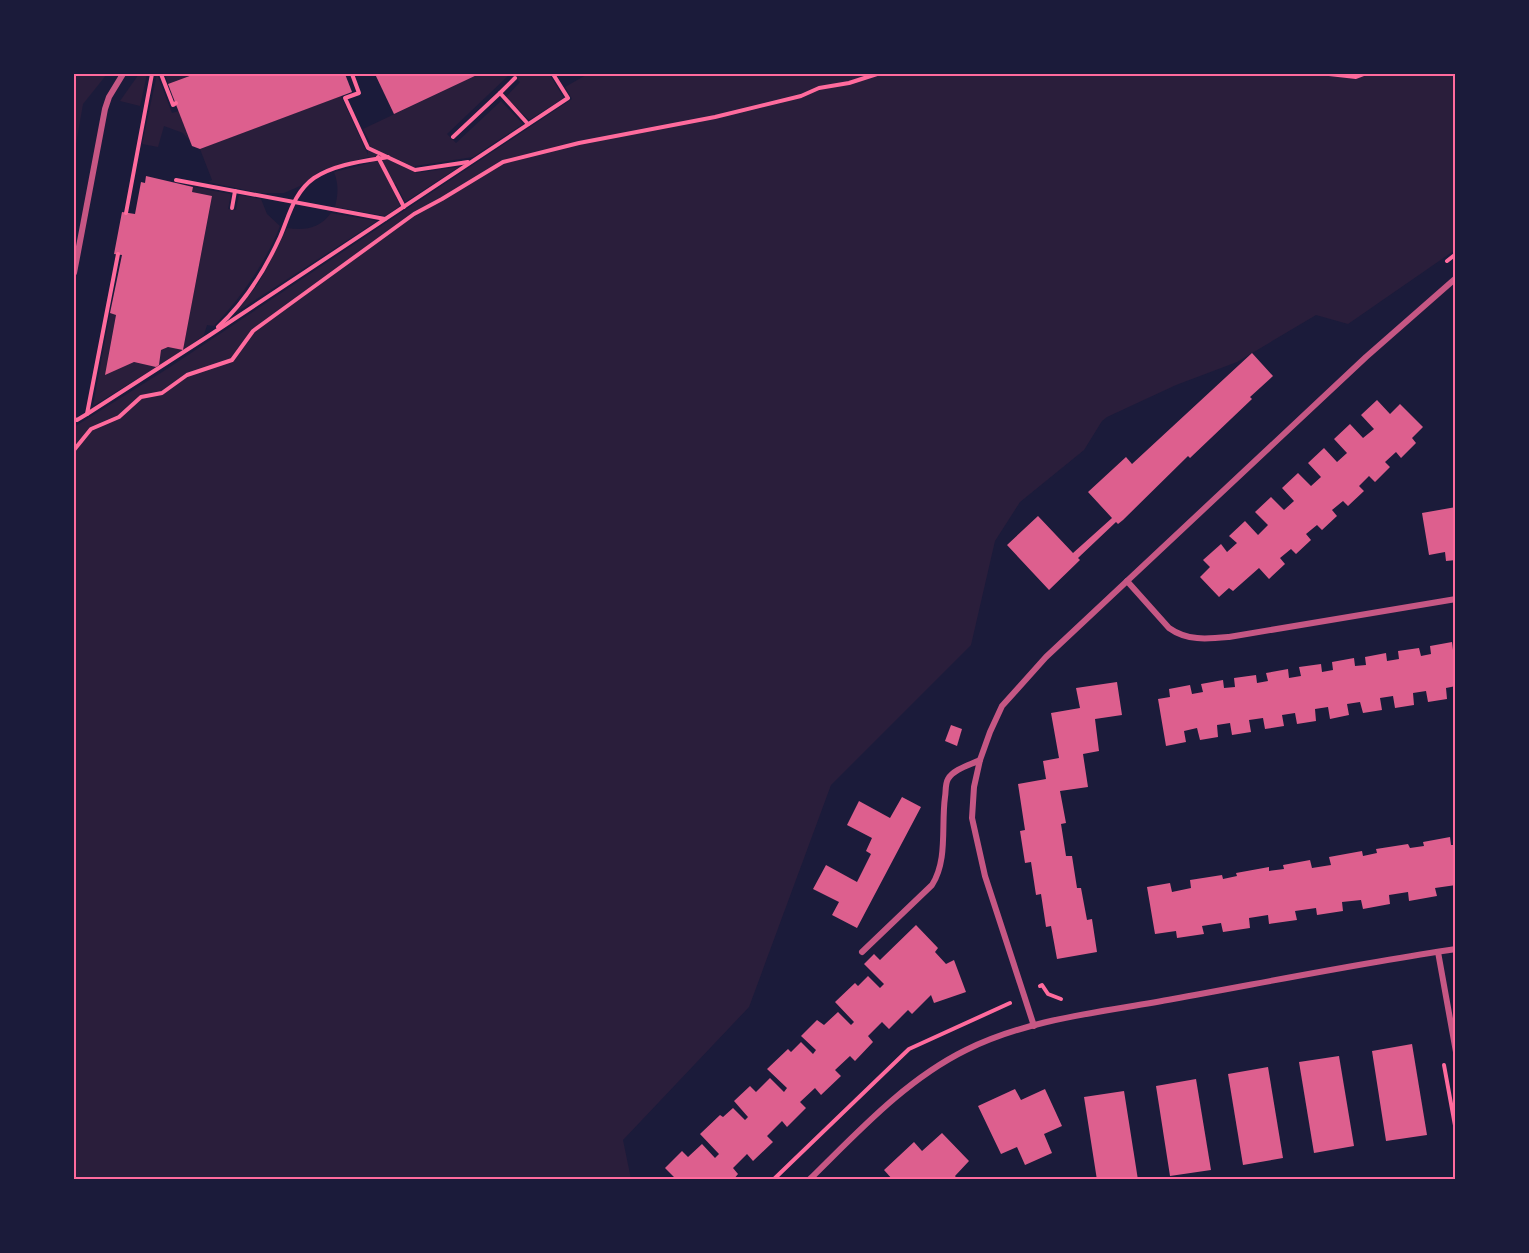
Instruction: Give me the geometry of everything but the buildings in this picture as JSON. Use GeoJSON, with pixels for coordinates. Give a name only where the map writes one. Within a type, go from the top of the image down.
{"type":"FeatureCollection","features":[{"type":"Feature","properties":{"kind":"street"},"geometry":{"type":"LineString","coordinates":[[74,273],[105,109],[109,97],[123,74]]}},
{"type":"Feature","properties":{"kind":"street"},"geometry":{"type":"LineString","coordinates":[[1034,1026],[985,876],[972,818],[974,787],[980,760],[1002,706],[1046,657],[1366,357],[1455,278]]}},
{"type":"Feature","properties":{"kind":"street"},"geometry":{"type":"LineString","coordinates":[[1127,581],[1169,628],[1178,634],[1196,639],[1229,638],[1455,599]]}},
{"type":"Feature","properties":{"kind":"street"},"geometry":{"type":"LineString","coordinates":[[862,952],[938,877],[943,851],[943,812],[948,778],[956,771],[980,760]]}},
{"type":"Feature","properties":{"kind":"street"},"geometry":{"type":"LineString","coordinates":[[809,1179],[852,1137],[919,1078],[967,1049],[1034,1026],[1455,949]]}},
{"type":"Feature","properties":{"kind":"street"},"geometry":{"type":"LineString","coordinates":[[1438,952],[1455,1052]]}},
{"type":"Feature","properties":{"kind":"path"},"geometry":{"type":"LineString","coordinates":[[126,213],[152,74]]}},
{"type":"Feature","properties":{"kind":"path"},"geometry":{"type":"LineString","coordinates":[[161,74],[173,105],[176,103]]}},
{"type":"Feature","properties":{"kind":"path"},"geometry":{"type":"LineString","coordinates":[[352,74],[359,93],[345,98],[368,148],[415,170],[472,162]]}},
{"type":"Feature","properties":{"kind":"path"},"geometry":{"type":"LineString","coordinates":[[74,419],[77,420],[87,414],[210,335],[568,98],[553,74]]}},
{"type":"Feature","properties":{"kind":"path"},"geometry":{"type":"LineString","coordinates":[[74,450],[91,429],[119,417],[141,397],[162,393],[187,375],[232,360],[253,331],[414,214],[503,162],[579,143],[715,117],[877,74]]}},
{"type":"Feature","properties":{"kind":"path"},"geometry":{"type":"LineString","coordinates":[[1329,74],[1356,77],[1364,74]]}},
{"type":"Feature","properties":{"kind":"path"},"geometry":{"type":"LineString","coordinates":[[453,137],[515,78]]}},
{"type":"Feature","properties":{"kind":"path"},"geometry":{"type":"LineString","coordinates":[[500,93],[528,124]]}},
{"type":"Feature","properties":{"kind":"path"},"geometry":{"type":"LineString","coordinates":[[374,150],[404,207]]}},
{"type":"Feature","properties":{"kind":"path"},"geometry":{"type":"LineString","coordinates":[[210,335],[228,318],[249,291],[279,238],[293,202],[308,184],[324,173],[340,167],[388,157]]}},
{"type":"Feature","properties":{"kind":"path"},"geometry":{"type":"LineString","coordinates":[[176,180],[385,219]]}},
{"type":"Feature","properties":{"kind":"path"},"geometry":{"type":"LineString","coordinates":[[232,208],[235,191]]}},
{"type":"Feature","properties":{"kind":"path"},"geometry":{"type":"LineString","coordinates":[[87,414],[118,254]]}},
{"type":"Feature","properties":{"kind":"shaded area"},"geometry":{"type":"Polygon","coordinates":[[[74,74],[107,74],[83,104],[74,156],[74,74]]]}},
{"type":"Feature","properties":{"kind":"shaded area"},"geometry":{"type":"Polygon","coordinates":[[[139,74],[147,74],[140,106],[120,101],[139,74]]]}},
{"type":"Feature","properties":{"kind":"shaded area"},"geometry":{"type":"Polygon","coordinates":[[[157,74],[172,113],[179,111],[189,140],[183,133],[164,126],[158,147],[142,144],[157,74]]]}},
{"type":"Feature","properties":{"kind":"shaded area"},"geometry":{"type":"Polygon","coordinates":[[[165,74],[195,74],[168,84],[165,74]]]}},
{"type":"Feature","properties":{"kind":"shaded area"},"geometry":{"type":"Polygon","coordinates":[[[479,74],[510,74],[447,134],[456,143],[501,101],[523,124],[473,157],[415,166],[416,173],[459,167],[405,202],[396,184],[390,184],[400,206],[385,216],[335,207],[338,190],[334,172],[370,163],[369,157],[322,170],[300,186],[284,193],[260,193],[208,182],[212,180],[200,149],[341,96],[368,155],[368,143],[370,142],[363,129],[479,74]]]}},
{"type":"Feature","properties":{"kind":"shaded area"},"geometry":{"type":"Polygon","coordinates":[[[512,74],[549,74],[564,98],[529,120],[506,97],[520,82],[512,74]]]}},
{"type":"Feature","properties":{"kind":"shaded area"},"geometry":{"type":"Polygon","coordinates":[[[588,74],[1455,74],[1455,250],[1348,324],[1316,315],[1237,362],[1176,385],[1107,417],[1102,421],[1084,450],[1020,502],[995,541],[971,645],[831,785],[749,1007],[623,1140],[631,1179],[74,1179],[74,427],[167,369],[572,99],[565,87],[588,74]]]}},
{"type":"Feature","properties":{"kind":"shaded area"},"geometry":{"type":"Polygon","coordinates":[[[193,187],[231,194],[228,209],[236,210],[239,195],[261,199],[267,214],[280,226],[274,240],[252,279],[214,326],[207,325],[204,335],[183,351],[93,406],[110,313],[116,315],[108,358],[156,366],[159,365],[161,350],[168,347],[183,349],[212,196],[192,192],[193,187]]]}},
{"type":"Feature","properties":{"kind":"shaded area"},"geometry":{"type":"Polygon","coordinates":[[[331,213],[377,221],[235,313],[258,284],[287,228],[312,227],[322,222],[331,213]]]}}]}
